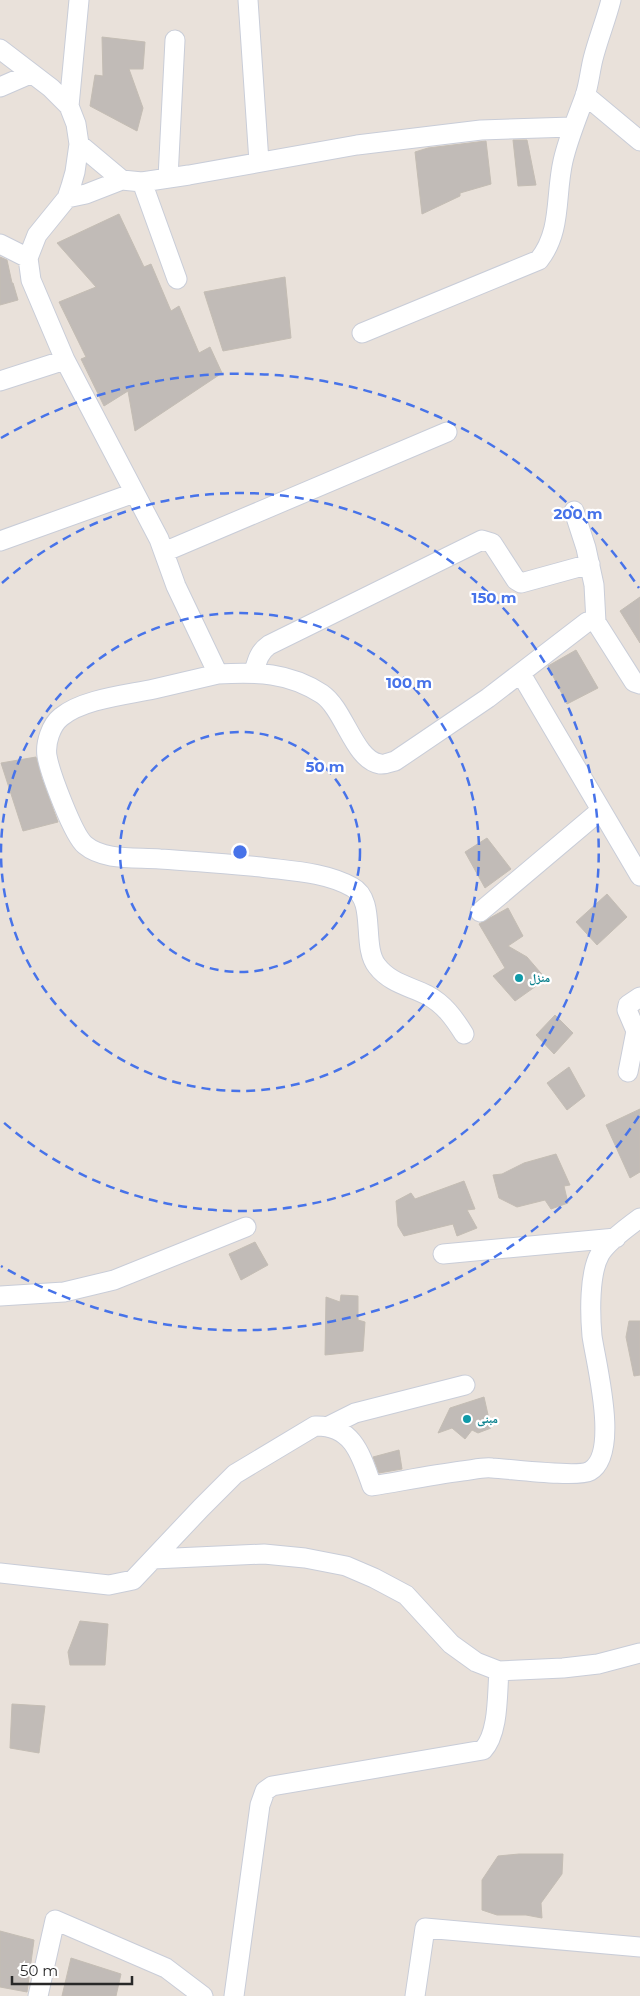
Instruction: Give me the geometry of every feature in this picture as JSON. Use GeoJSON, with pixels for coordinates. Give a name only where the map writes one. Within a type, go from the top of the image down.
{"type":"FeatureCollection","features":[{"type":"Feature","properties":{"kind":"street"},"geometry":{"type":"LineString","coordinates":[[69,106],[79,0]]}},
{"type":"Feature","properties":{"kind":"street"},"geometry":{"type":"LineString","coordinates":[[248,0],[259,162]]}},
{"type":"Feature","properties":{"kind":"street"},"geometry":{"type":"LineString","coordinates":[[362,334],[539,260],[548,249],[556,221],[557,191],[572,127],[585,94],[611,0]]}},
{"type":"Feature","properties":{"kind":"street"},"geometry":{"type":"LineString","coordinates":[[168,178],[175,40]]}},
{"type":"Feature","properties":{"kind":"street"},"geometry":{"type":"LineString","coordinates":[[0,49],[30,74],[51,88],[69,106],[76,124],[78,144],[75,172],[66,198],[37,235],[28,258],[31,280],[65,360],[159,539],[176,586],[218,674]]}},
{"type":"Feature","properties":{"kind":"street"},"geometry":{"type":"LineString","coordinates":[[0,87],[30,74]]}},
{"type":"Feature","properties":{"kind":"street"},"geometry":{"type":"LineString","coordinates":[[585,94],[640,141]]}},
{"type":"Feature","properties":{"kind":"street"},"geometry":{"type":"LineString","coordinates":[[66,198],[86,194],[122,180],[142,182],[357,145],[525,127],[572,127]]}},
{"type":"Feature","properties":{"kind":"street"},"geometry":{"type":"LineString","coordinates":[[78,144],[122,180]]}},
{"type":"Feature","properties":{"kind":"street"},"geometry":{"type":"LineString","coordinates":[[142,182],[177,279]]}},
{"type":"Feature","properties":{"kind":"street"},"geometry":{"type":"LineString","coordinates":[[0,244],[28,258]]}},
{"type":"Feature","properties":{"kind":"street"},"geometry":{"type":"LineString","coordinates":[[0,381],[65,360]]}},
{"type":"Feature","properties":{"kind":"street"},"geometry":{"type":"LineString","coordinates":[[164,552],[447,432]]}},
{"type":"Feature","properties":{"kind":"street"},"geometry":{"type":"LineString","coordinates":[[0,541],[134,493]]}},
{"type":"Feature","properties":{"kind":"street"},"geometry":{"type":"LineString","coordinates":[[574,511],[590,564],[594,585],[596,622],[634,682],[640,684]]}},
{"type":"Feature","properties":{"kind":"street"},"geometry":{"type":"LineString","coordinates":[[254,672],[257,660],[263,649],[482,540],[492,543],[516,580],[521,583],[590,564]]}},
{"type":"Feature","properties":{"kind":"street"},"geometry":{"type":"LineString","coordinates":[[464,1034],[442,1005],[427,995],[393,981],[376,966],[370,953],[368,917],[362,898],[354,887],[328,877],[288,870],[100,855],[84,844],[72,828],[47,754],[48,739],[60,717],[76,708],[218,674],[254,672],[279,674],[323,695],[338,709],[360,751],[369,759],[381,765],[395,761],[521,674],[587,622],[596,622]]}},
{"type":"Feature","properties":{"kind":"street"},"geometry":{"type":"LineString","coordinates":[[521,674],[640,876]]}},
{"type":"Feature","properties":{"kind":"street"},"geometry":{"type":"LineString","coordinates":[[480,912],[601,810]]}},
{"type":"Feature","properties":{"kind":"street"},"geometry":{"type":"LineString","coordinates":[[628,1072],[636,1031],[627,1010],[628,1005],[640,997]]}},
{"type":"Feature","properties":{"kind":"street"},"geometry":{"type":"LineString","coordinates":[[0,1573],[109,1585],[133,1580],[235,1474],[315,1426],[329,1426],[341,1431],[352,1441],[361,1456],[372,1486],[436,1474],[489,1467],[570,1474],[584,1474],[592,1471],[601,1457],[606,1426],[592,1334],[592,1284],[601,1252],[640,1218]]}},
{"type":"Feature","properties":{"kind":"street"},"geometry":{"type":"LineString","coordinates":[[0,1296],[64,1292],[114,1280],[246,1226]]}},
{"type":"Feature","properties":{"kind":"street"},"geometry":{"type":"LineString","coordinates":[[443,1254],[616,1238]]}},
{"type":"Feature","properties":{"kind":"street"},"geometry":{"type":"LineString","coordinates":[[329,1426],[355,1413],[464,1385]]}},
{"type":"Feature","properties":{"kind":"street"},"geometry":{"type":"LineString","coordinates":[[153,1559],[264,1554],[305,1558],[346,1566],[406,1595],[451,1644],[476,1662],[499,1671],[563,1668],[598,1664],[640,1653]]}},
{"type":"Feature","properties":{"kind":"street"},"geometry":{"type":"LineString","coordinates":[[234,1996],[260,1805],[266,1791],[272,1786],[483,1750],[490,1742],[493,1729],[499,1671]]}},
{"type":"Feature","properties":{"kind":"street"},"geometry":{"type":"LineString","coordinates":[[38,1996],[55,1920],[166,1968],[203,1996]]}},
{"type":"Feature","properties":{"kind":"street"},"geometry":{"type":"LineString","coordinates":[[415,1996],[425,1928],[640,1947]]}},
{"type":"Feature","properties":{"kind":"building"},"geometry":{"type":"Polygon","coordinates":[[[102,37],[145,42],[143,69],[129,69],[143,108],[137,131],[90,106],[95,75],[103,76],[102,37]]]}},
{"type":"Feature","properties":{"kind":"building"},"geometry":{"type":"Polygon","coordinates":[[[513,140],[527,140],[536,185],[518,186],[513,140]]]}},
{"type":"Feature","properties":{"kind":"building"},"geometry":{"type":"Polygon","coordinates":[[[486,141],[491,184],[460,193],[460,196],[422,214],[415,152],[428,148],[486,141]]]}},
{"type":"Feature","properties":{"kind":"building"},"geometry":{"type":"Polygon","coordinates":[[[119,214],[144,267],[151,264],[171,311],[179,306],[199,353],[210,347],[222,373],[135,431],[128,391],[104,406],[81,359],[86,357],[59,302],[96,287],[57,243],[119,214]]]}},
{"type":"Feature","properties":{"kind":"building"},"geometry":{"type":"Polygon","coordinates":[[[0,257],[7,260],[18,300],[0,305],[0,257]]]}},
{"type":"Feature","properties":{"kind":"building"},"geometry":{"type":"Polygon","coordinates":[[[285,277],[291,338],[223,351],[204,292],[285,277]]]}},
{"type":"Feature","properties":{"kind":"building"},"geometry":{"type":"Polygon","coordinates":[[[640,597],[640,643],[620,611],[640,597]]]}},
{"type":"Feature","properties":{"kind":"building"},"geometry":{"type":"Polygon","coordinates":[[[576,650],[598,688],[567,704],[548,666],[576,650]]]}},
{"type":"Feature","properties":{"kind":"building"},"geometry":{"type":"Polygon","coordinates":[[[36,757],[58,822],[23,831],[1,763],[36,757]]]}},
{"type":"Feature","properties":{"kind":"building"},"geometry":{"type":"Polygon","coordinates":[[[487,838],[511,869],[485,888],[465,852],[487,838]]]}},
{"type":"Feature","properties":{"kind":"building"},"geometry":{"type":"Polygon","coordinates":[[[607,894],[627,917],[597,945],[576,922],[607,894]]]}},
{"type":"Feature","properties":{"kind":"building"},"geometry":{"type":"Polygon","coordinates":[[[508,908],[523,936],[508,946],[527,957],[546,979],[515,1001],[493,976],[505,968],[479,924],[508,908]]]}},
{"type":"Feature","properties":{"kind":"building"},"geometry":{"type":"Polygon","coordinates":[[[555,1015],[573,1033],[554,1054],[536,1035],[555,1015]]]}},
{"type":"Feature","properties":{"kind":"building"},"geometry":{"type":"Polygon","coordinates":[[[569,1067],[585,1096],[567,1110],[547,1083],[569,1067]]]}},
{"type":"Feature","properties":{"kind":"building"},"geometry":{"type":"Polygon","coordinates":[[[640,1109],[640,1172],[630,1178],[606,1125],[640,1109]]]}},
{"type":"Feature","properties":{"kind":"building"},"geometry":{"type":"Polygon","coordinates":[[[556,1154],[570,1185],[564,1186],[568,1203],[551,1209],[545,1200],[517,1207],[499,1198],[493,1175],[502,1174],[524,1163],[556,1154]]]}},
{"type":"Feature","properties":{"kind":"building"},"geometry":{"type":"Polygon","coordinates":[[[464,1181],[475,1209],[467,1210],[477,1228],[457,1236],[453,1224],[404,1236],[398,1226],[396,1201],[411,1193],[415,1199],[464,1181]]]}},
{"type":"Feature","properties":{"kind":"building"},"geometry":{"type":"Polygon","coordinates":[[[255,1242],[268,1265],[241,1280],[229,1254],[255,1242]]]}},
{"type":"Feature","properties":{"kind":"building"},"geometry":{"type":"Polygon","coordinates":[[[341,1295],[358,1296],[358,1320],[365,1322],[363,1351],[325,1355],[326,1297],[340,1302],[341,1295]]]}},
{"type":"Feature","properties":{"kind":"building"},"geometry":{"type":"Polygon","coordinates":[[[629,1321],[640,1321],[640,1375],[634,1376],[626,1337],[629,1321]]]}},
{"type":"Feature","properties":{"kind":"building","name":"مبنى"},"geometry":{"type":"Polygon","coordinates":[[[484,1397],[491,1428],[478,1433],[472,1430],[465,1439],[452,1428],[438,1433],[450,1408],[484,1397]]]}},
{"type":"Feature","properties":{"kind":"building"},"geometry":{"type":"Polygon","coordinates":[[[399,1450],[402,1469],[379,1473],[373,1457],[399,1450]]]}},
{"type":"Feature","properties":{"kind":"building"},"geometry":{"type":"Polygon","coordinates":[[[80,1621],[108,1624],[105,1665],[70,1665],[68,1652],[80,1621]]]}},
{"type":"Feature","properties":{"kind":"building"},"geometry":{"type":"Polygon","coordinates":[[[12,1704],[45,1706],[39,1753],[10,1748],[12,1704]]]}},
{"type":"Feature","properties":{"kind":"building"},"geometry":{"type":"Polygon","coordinates":[[[563,1854],[562,1874],[541,1903],[542,1918],[526,1915],[497,1915],[482,1910],[482,1880],[498,1856],[563,1854]]]}},
{"type":"Feature","properties":{"kind":"building"},"geometry":{"type":"Polygon","coordinates":[[[0,1931],[34,1940],[27,1992],[0,1987],[0,1931]]]}},
{"type":"Feature","properties":{"kind":"building"},"geometry":{"type":"Polygon","coordinates":[[[71,1958],[121,1974],[116,1996],[62,1996],[71,1958]]]}},
{"type":"Feature","properties":{"kind":"place","name":"منزل"},"geometry":{"type":"Point","coordinates":[519,978]}},
{"type":"Feature","properties":{"kind":"place","name":"مبنى"},"geometry":{"type":"Point","coordinates":[467,1419]}}]}
